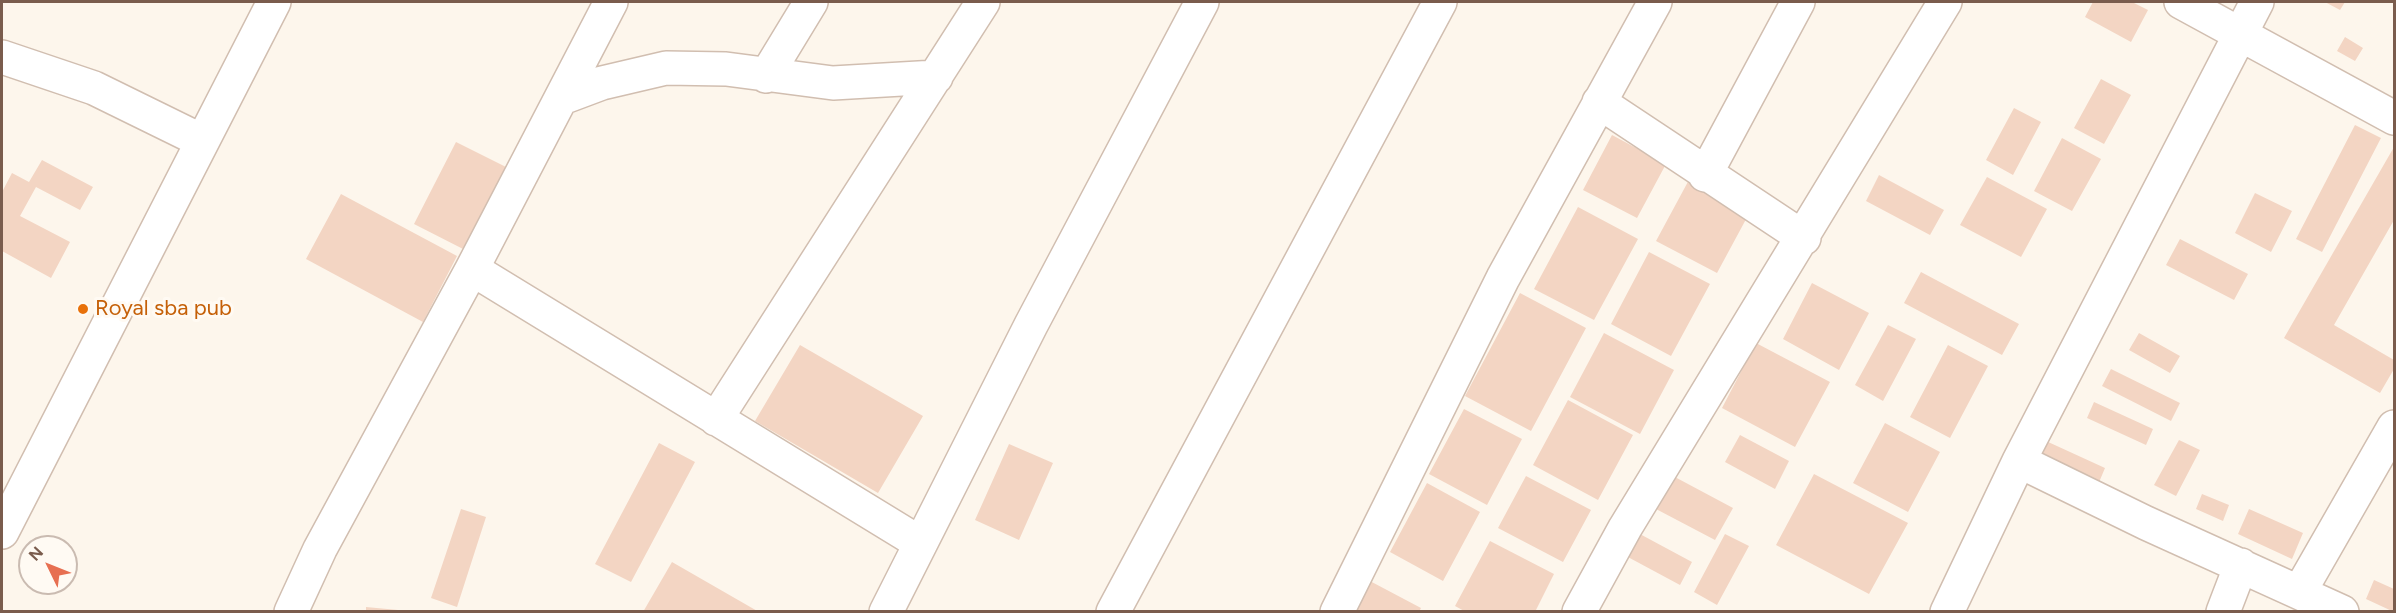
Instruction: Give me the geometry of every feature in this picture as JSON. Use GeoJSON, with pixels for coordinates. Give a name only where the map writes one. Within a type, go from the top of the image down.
{"type":"FeatureCollection","features":[{"type":"Feature","properties":{"kind":"street"},"geometry":{"type":"LineString","coordinates":[[2,531],[274,2]]}},
{"type":"Feature","properties":{"kind":"street"},"geometry":{"type":"LineString","coordinates":[[291,612],[326,538],[472,269],[611,2]]}},
{"type":"Feature","properties":{"kind":"street"},"geometry":{"type":"LineString","coordinates":[[766,76],[811,2]]}},
{"type":"Feature","properties":{"kind":"street"},"geometry":{"type":"LineString","coordinates":[[716,419],[983,2]]}},
{"type":"Feature","properties":{"kind":"street"},"geometry":{"type":"LineString","coordinates":[[886,612],[1031,325],[1202,2]]}},
{"type":"Feature","properties":{"kind":"street"},"geometry":{"type":"LineString","coordinates":[[1113,612],[1440,2]]}},
{"type":"Feature","properties":{"kind":"street"},"geometry":{"type":"LineString","coordinates":[[1337,612],[1503,278],[1655,2]]}},
{"type":"Feature","properties":{"kind":"street"},"geometry":{"type":"LineString","coordinates":[[1705,175],[1798,2]]}},
{"type":"Feature","properties":{"kind":"street"},"geometry":{"type":"LineString","coordinates":[[1579,612],[1625,528],[1804,238],[1945,2]]}},
{"type":"Feature","properties":{"kind":"street"},"geometry":{"type":"LineString","coordinates":[[2181,2],[2394,118]]}},
{"type":"Feature","properties":{"kind":"street"},"geometry":{"type":"LineString","coordinates":[[1947,612],[2019,461],[2257,2]]}},
{"type":"Feature","properties":{"kind":"street"},"geometry":{"type":"LineString","coordinates":[[8,63],[94,88],[202,141]]}},
{"type":"Feature","properties":{"kind":"street"},"geometry":{"type":"LineString","coordinates":[[562,98],[602,82],[666,68],[726,69],[834,83],[936,77]]}},
{"type":"Feature","properties":{"kind":"street"},"geometry":{"type":"LineString","coordinates":[[1599,102],[1705,175],[1804,238]]}},
{"type":"Feature","properties":{"kind":"street"},"geometry":{"type":"LineString","coordinates":[[472,269],[920,543]]}},
{"type":"Feature","properties":{"kind":"street"},"geometry":{"type":"LineString","coordinates":[[2300,591],[2394,427]]}},
{"type":"Feature","properties":{"kind":"street"},"geometry":{"type":"LineString","coordinates":[[2019,461],[2342,612]]}},
{"type":"Feature","properties":{"kind":"street"},"geometry":{"type":"LineString","coordinates":[[2223,612],[2241,565]]}},
{"type":"Feature","properties":{"kind":"building"},"geometry":{"type":"Polygon","coordinates":[[[2093,2],[2132,2],[2148,10],[2131,42],[2085,17],[2093,2]]]}},
{"type":"Feature","properties":{"kind":"building"},"geometry":{"type":"Polygon","coordinates":[[[2325,2],[2345,2],[2340,10],[2325,2]]]}},
{"type":"Feature","properties":{"kind":"building"},"geometry":{"type":"Polygon","coordinates":[[[2345,37],[2363,48],[2355,61],[2337,51],[2345,37]]]}},
{"type":"Feature","properties":{"kind":"building"},"geometry":{"type":"Polygon","coordinates":[[[2101,79],[2131,95],[2104,144],[2074,128],[2101,79]]]}},
{"type":"Feature","properties":{"kind":"building"},"geometry":{"type":"Polygon","coordinates":[[[2014,108],[2041,122],[2013,175],[1986,160],[2014,108]]]}},
{"type":"Feature","properties":{"kind":"building"},"geometry":{"type":"Polygon","coordinates":[[[2355,125],[2381,138],[2322,252],[2296,239],[2355,125]]]}},
{"type":"Feature","properties":{"kind":"building"},"geometry":{"type":"Polygon","coordinates":[[[1612,135],[1666,164],[1637,218],[1583,190],[1612,135]]]}},
{"type":"Feature","properties":{"kind":"building"},"geometry":{"type":"Polygon","coordinates":[[[2062,138],[2101,159],[2072,211],[2034,191],[2062,138]]]}},
{"type":"Feature","properties":{"kind":"building"},"geometry":{"type":"Polygon","coordinates":[[[456,142],[508,168],[467,251],[414,224],[456,142]]]}},
{"type":"Feature","properties":{"kind":"building"},"geometry":{"type":"Polygon","coordinates":[[[2394,147],[2394,220],[2334,325],[2394,360],[2394,369],[2380,393],[2284,338],[2394,147]]]}},
{"type":"Feature","properties":{"kind":"building"},"geometry":{"type":"Polygon","coordinates":[[[42,160],[93,187],[80,210],[36,187],[20,216],[70,242],[51,278],[2,251],[2,192],[12,173],[29,182],[42,160]]]}},
{"type":"Feature","properties":{"kind":"building"},"geometry":{"type":"Polygon","coordinates":[[[1879,175],[1944,210],[1930,235],[1866,201],[1879,175]]]}},
{"type":"Feature","properties":{"kind":"building"},"geometry":{"type":"Polygon","coordinates":[[[1987,177],[2047,209],[2021,257],[1960,225],[1987,177]]]}},
{"type":"Feature","properties":{"kind":"building"},"geometry":{"type":"Polygon","coordinates":[[[1690,178],[1751,210],[1717,273],[1656,241],[1690,178]]]}},
{"type":"Feature","properties":{"kind":"building"},"geometry":{"type":"Polygon","coordinates":[[[2255,193],[2292,211],[2271,252],[2235,233],[2255,193]]]}},
{"type":"Feature","properties":{"kind":"building"},"geometry":{"type":"Polygon","coordinates":[[[341,194],[457,256],[423,322],[306,259],[341,194]]]}},
{"type":"Feature","properties":{"kind":"building"},"geometry":{"type":"Polygon","coordinates":[[[1578,207],[1638,239],[1594,320],[1534,289],[1578,207]]]}},
{"type":"Feature","properties":{"kind":"building"},"geometry":{"type":"Polygon","coordinates":[[[2180,239],[2248,274],[2234,300],[2166,265],[2180,239]]]}},
{"type":"Feature","properties":{"kind":"building"},"geometry":{"type":"Polygon","coordinates":[[[1649,252],[1710,284],[1671,356],[1611,324],[1649,252]]]}},
{"type":"Feature","properties":{"kind":"building"},"geometry":{"type":"Polygon","coordinates":[[[1921,272],[2019,324],[2002,355],[1904,303],[1921,272]]]}},
{"type":"Feature","properties":{"kind":"building"},"geometry":{"type":"Polygon","coordinates":[[[1812,283],[1869,313],[1839,370],[1783,339],[1812,283]]]}},
{"type":"Feature","properties":{"kind":"building"},"geometry":{"type":"Polygon","coordinates":[[[1520,293],[1586,328],[1531,431],[1465,396],[1520,293]]]}},
{"type":"Feature","properties":{"kind":"building"},"geometry":{"type":"Polygon","coordinates":[[[1888,325],[1916,339],[1883,401],[1855,385],[1888,325]]]}},
{"type":"Feature","properties":{"kind":"building"},"geometry":{"type":"Polygon","coordinates":[[[1604,333],[1674,370],[1640,434],[1570,397],[1604,333]]]}},
{"type":"Feature","properties":{"kind":"building"},"geometry":{"type":"Polygon","coordinates":[[[2139,333],[2180,356],[2170,373],[2129,350],[2139,333]]]}},
{"type":"Feature","properties":{"kind":"building"},"geometry":{"type":"Polygon","coordinates":[[[1756,343],[1830,382],[1795,447],[1722,408],[1756,343]]]}},
{"type":"Feature","properties":{"kind":"building"},"geometry":{"type":"Polygon","coordinates":[[[800,345],[923,416],[878,493],[755,421],[800,345]]]}},
{"type":"Feature","properties":{"kind":"building"},"geometry":{"type":"Polygon","coordinates":[[[1948,345],[1988,366],[1950,438],[1910,417],[1948,345]]]}},
{"type":"Feature","properties":{"kind":"building"},"geometry":{"type":"Polygon","coordinates":[[[2111,369],[2180,403],[2171,421],[2102,386],[2111,369]]]}},
{"type":"Feature","properties":{"kind":"building"},"geometry":{"type":"Polygon","coordinates":[[[1568,400],[1633,435],[1598,500],[1533,465],[1568,400]]]}},
{"type":"Feature","properties":{"kind":"building"},"geometry":{"type":"Polygon","coordinates":[[[2094,402],[2153,429],[2146,445],[2087,418],[2094,402]]]}},
{"type":"Feature","properties":{"kind":"building"},"geometry":{"type":"Polygon","coordinates":[[[1464,409],[1522,439],[1487,505],[1429,474],[1464,409]]]}},
{"type":"Feature","properties":{"kind":"building"},"geometry":{"type":"Polygon","coordinates":[[[1885,423],[1940,452],[1908,512],[1853,483],[1885,423]]]}},
{"type":"Feature","properties":{"kind":"building"},"geometry":{"type":"Polygon","coordinates":[[[1740,435],[1789,461],[1775,489],[1725,462],[1740,435]]]}},
{"type":"Feature","properties":{"kind":"building"},"geometry":{"type":"Polygon","coordinates":[[[2179,440],[2200,450],[2176,496],[2154,485],[2179,440]]]}},
{"type":"Feature","properties":{"kind":"building"},"geometry":{"type":"Polygon","coordinates":[[[2046,441],[2105,468],[2097,487],[2037,459],[2046,441]]]}},
{"type":"Feature","properties":{"kind":"building"},"geometry":{"type":"Polygon","coordinates":[[[659,443],[695,462],[631,582],[595,564],[659,443]]]}},
{"type":"Feature","properties":{"kind":"building"},"geometry":{"type":"Polygon","coordinates":[[[1009,444],[1053,463],[1019,540],[975,520],[1009,444]]]}},
{"type":"Feature","properties":{"kind":"building"},"geometry":{"type":"Polygon","coordinates":[[[1814,474],[1908,523],[1869,594],[1776,545],[1814,474]]]}},
{"type":"Feature","properties":{"kind":"building"},"geometry":{"type":"Polygon","coordinates":[[[1526,476],[1591,510],[1563,562],[1498,528],[1526,476]]]}},
{"type":"Feature","properties":{"kind":"building"},"geometry":{"type":"Polygon","coordinates":[[[1673,476],[1733,508],[1715,540],[1656,509],[1673,476]]]}},
{"type":"Feature","properties":{"kind":"building"},"geometry":{"type":"Polygon","coordinates":[[[1427,483],[1480,512],[1443,581],[1390,552],[1427,483]]]}},
{"type":"Feature","properties":{"kind":"building"},"geometry":{"type":"Polygon","coordinates":[[[2202,494],[2229,505],[2223,521],[2196,509],[2202,494]]]}},
{"type":"Feature","properties":{"kind":"building"},"geometry":{"type":"Polygon","coordinates":[[[461,509],[486,517],[457,607],[431,598],[461,509]]]}},
{"type":"Feature","properties":{"kind":"building"},"geometry":{"type":"Polygon","coordinates":[[[2249,509],[2303,533],[2292,559],[2238,534],[2249,509]]]}},
{"type":"Feature","properties":{"kind":"building"},"geometry":{"type":"Polygon","coordinates":[[[1638,533],[1692,562],[1680,585],[1626,556],[1638,533]]]}},
{"type":"Feature","properties":{"kind":"building"},"geometry":{"type":"Polygon","coordinates":[[[1725,534],[1749,546],[1717,605],[1694,592],[1725,534]]]}},
{"type":"Feature","properties":{"kind":"building"},"geometry":{"type":"Polygon","coordinates":[[[1490,541],[1554,574],[1535,612],[1466,612],[1455,606],[1490,541]]]}},
{"type":"Feature","properties":{"kind":"building"},"geometry":{"type":"Polygon","coordinates":[[[672,562],[759,612],[643,612],[672,562]]]}},
{"type":"Feature","properties":{"kind":"building"},"geometry":{"type":"Polygon","coordinates":[[[1368,580],[1421,608],[1419,612],[1351,612],[1368,580]]]}},
{"type":"Feature","properties":{"kind":"building"},"geometry":{"type":"Polygon","coordinates":[[[2374,580],[2394,589],[2394,612],[2366,599],[2374,580]]]}},
{"type":"Feature","properties":{"kind":"building"},"geometry":{"type":"Polygon","coordinates":[[[366,607],[398,610],[398,612],[366,612],[366,607]]]}},
{"type":"Feature","properties":{"kind":"place","name":"Royal sba pub"},"geometry":{"type":"Point","coordinates":[83,309]}}]}
